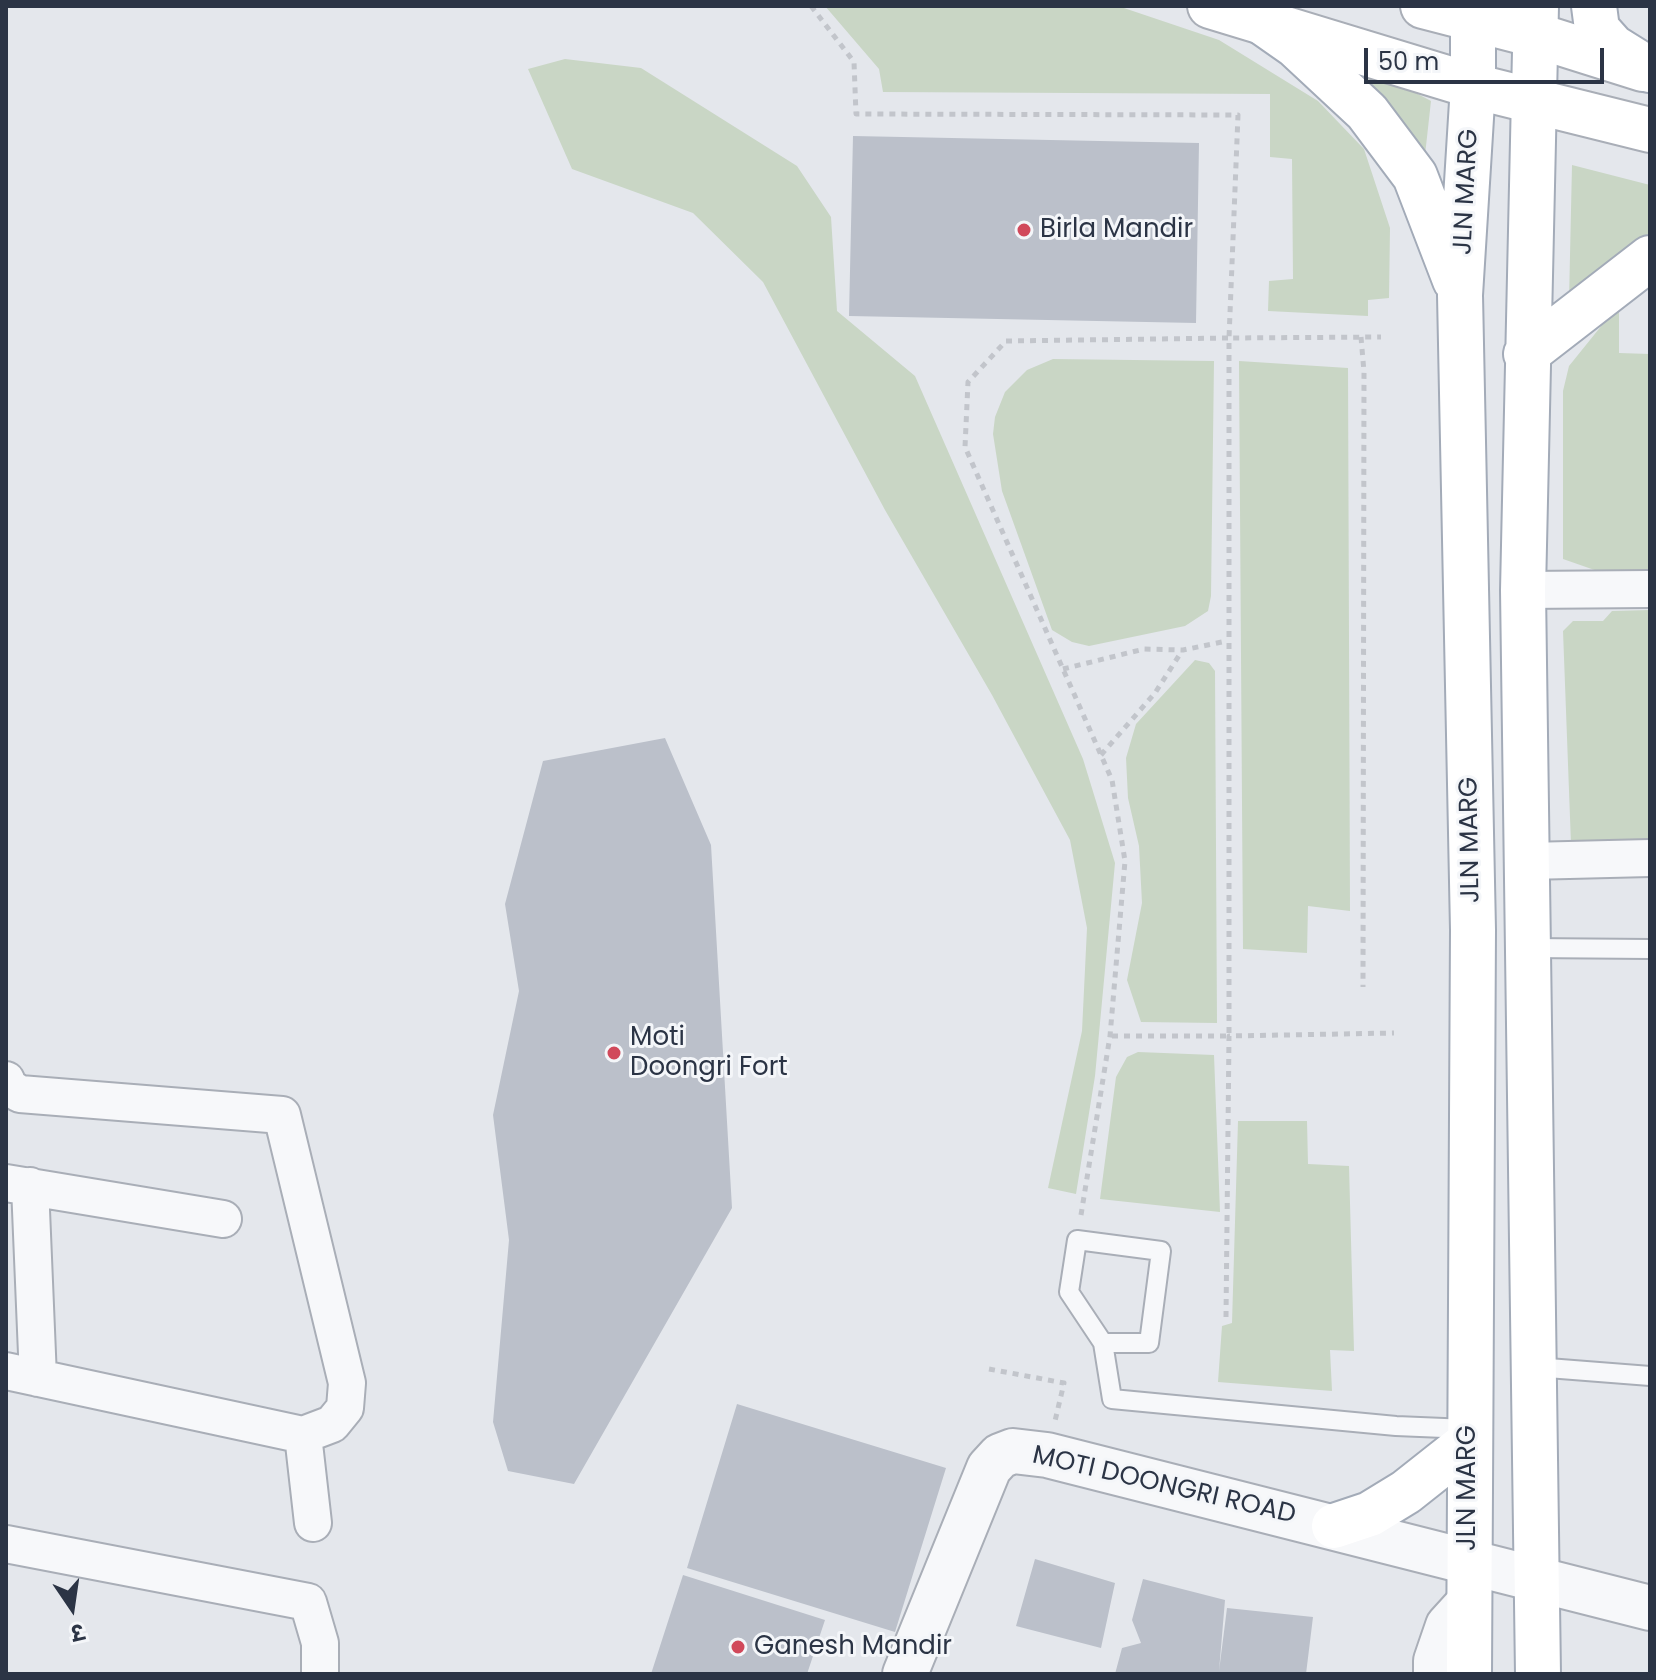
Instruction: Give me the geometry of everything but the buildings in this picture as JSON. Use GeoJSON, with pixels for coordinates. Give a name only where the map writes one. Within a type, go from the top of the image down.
{"type":"FeatureCollection","features":[{"type":"Feature","properties":{"kind":"main road"},"geometry":{"type":"LineString","coordinates":[[1210,6],[1473,86],[1650,130]]}},
{"type":"Feature","properties":{"kind":"main road"},"geometry":{"type":"LineString","coordinates":[[1423,6],[1536,21],[1650,71]]}},
{"type":"Feature","properties":{"kind":"main road"},"geometry":{"type":"LineString","coordinates":[[1594,6],[1597,29],[1650,71]]}},
{"type":"Feature","properties":{"kind":"main road","name":"JLN MARG"},"geometry":{"type":"LineString","coordinates":[[1469,1674],[1473,930],[1461,293],[1473,86],[1472,12]]}},
{"type":"Feature","properties":{"kind":"main road"},"geometry":{"type":"LineString","coordinates":[[1536,21],[1523,590],[1538,1674]]}},
{"type":"Feature","properties":{"kind":"main road"},"geometry":{"type":"LineString","coordinates":[[1265,24],[1295,45],[1367,112],[1415,176],[1461,293]]}},
{"type":"Feature","properties":{"kind":"main road"},"geometry":{"type":"LineString","coordinates":[[1526,354],[1650,258]]}},
{"type":"Feature","properties":{"kind":"main road"},"geometry":{"type":"LineString","coordinates":[[1334,1526],[1370,1514],[1406,1492],[1468,1436]]}},
{"type":"Feature","properties":{"kind":"street"},"geometry":{"type":"LineString","coordinates":[[1523,590],[1650,589]]}},
{"type":"Feature","properties":{"kind":"street"},"geometry":{"type":"LineString","coordinates":[[1528,861],[1650,858]]}},
{"type":"Feature","properties":{"kind":"street"},"geometry":{"type":"LineString","coordinates":[[6,1080],[7,1086],[20,1094],[282,1115],[347,1383],[345,1408],[332,1424],[303,1435],[22,1375],[18,1184],[223,1219]]}},
{"type":"Feature","properties":{"kind":"street"},"geometry":{"type":"LineString","coordinates":[[303,1435],[313,1523]]}},
{"type":"Feature","properties":{"kind":"street","name":"MOTI DOONGRI ROAD"},"geometry":{"type":"LineString","coordinates":[[905,1674],[989,1468],[1000,1456],[1013,1451],[1047,1455],[1650,1608]]}},
{"type":"Feature","properties":{"kind":"street"},"geometry":{"type":"LineString","coordinates":[[6,1544],[214,1581],[308,1602],[320,1643],[320,1674]]}},
{"type":"Feature","properties":{"kind":"street"},"geometry":{"type":"LineString","coordinates":[[1436,1674],[1436,1661],[1448,1626],[1468,1604]]}},
{"type":"Feature","properties":{"kind":"lane"},"geometry":{"type":"LineString","coordinates":[[1529,948],[1650,949]]}},
{"type":"Feature","properties":{"kind":"lane"},"geometry":{"type":"LineString","coordinates":[[1103,1343],[1149,1343],[1161,1251],[1077,1240],[1069,1292],[1103,1343],[1112,1399],[1396,1426],[1468,1436]]}},
{"type":"Feature","properties":{"kind":"lane"},"geometry":{"type":"LineString","coordinates":[[1535,1367],[1650,1376]]}},
{"type":"Feature","properties":{"kind":"path"},"geometry":{"type":"LineString","coordinates":[[811,6],[854,62],[856,114],[1238,115],[1229,338],[1226,1317]]}},
{"type":"Feature","properties":{"kind":"path"},"geometry":{"type":"LineString","coordinates":[[1361,337],[1364,372],[1363,987]]}},
{"type":"Feature","properties":{"kind":"path"},"geometry":{"type":"LineString","coordinates":[[1077,1240],[1110,1036],[1125,861],[1112,780],[965,447],[968,382],[1006,341],[1381,337]]}},
{"type":"Feature","properties":{"kind":"path"},"geometry":{"type":"LineString","coordinates":[[1063,669],[1144,649],[1183,650],[1227,641]]}},
{"type":"Feature","properties":{"kind":"path"},"geometry":{"type":"LineString","coordinates":[[1101,755],[1155,693],[1183,650]]}},
{"type":"Feature","properties":{"kind":"path"},"geometry":{"type":"LineString","coordinates":[[1110,1036],[1394,1033]]}},
{"type":"Feature","properties":{"kind":"path"},"geometry":{"type":"LineString","coordinates":[[989,1369],[1064,1383],[1047,1455]]}},
{"type":"Feature","properties":{"kind":"green space"},"geometry":{"type":"Polygon","coordinates":[[[825,6],[1118,6],[1219,40],[1318,101],[1364,149],[1390,228],[1389,298],[1368,300],[1368,316],[1268,311],[1269,281],[1293,279],[1292,159],[1270,157],[1270,94],[883,92],[879,69],[825,6]]]}},
{"type":"Feature","properties":{"kind":"green space"},"geometry":{"type":"Polygon","coordinates":[[[1335,50],[1431,101],[1424,164],[1335,50]]]}},
{"type":"Feature","properties":{"kind":"green space"},"geometry":{"type":"Polygon","coordinates":[[[565,59],[641,68],[797,166],[831,217],[837,311],[915,376],[1083,759],[1115,863],[1095,1076],[1076,1194],[1048,1188],[1082,1031],[1087,928],[1070,840],[992,695],[885,510],[763,282],[693,213],[572,169],[528,69],[565,59]]]}},
{"type":"Feature","properties":{"kind":"green space"},"geometry":{"type":"Polygon","coordinates":[[[1572,165],[1650,185],[1650,232],[1569,301],[1572,165]]]}},
{"type":"Feature","properties":{"kind":"green space"},"geometry":{"type":"Polygon","coordinates":[[[1619,304],[1619,353],[1650,354],[1650,576],[1606,574],[1563,559],[1563,391],[1569,366],[1619,304]]]}},
{"type":"Feature","properties":{"kind":"green space"},"geometry":{"type":"Polygon","coordinates":[[[1053,359],[1214,361],[1211,596],[1208,611],[1185,626],[1089,646],[1072,642],[1052,630],[1002,491],[993,434],[995,417],[1005,392],[1027,370],[1053,359]]]}},
{"type":"Feature","properties":{"kind":"green space"},"geometry":{"type":"Polygon","coordinates":[[[1239,361],[1348,368],[1350,911],[1308,906],[1307,953],[1243,949],[1239,361]]]}},
{"type":"Feature","properties":{"kind":"green space"},"geometry":{"type":"Polygon","coordinates":[[[1650,610],[1650,848],[1571,844],[1563,631],[1573,621],[1603,621],[1612,611],[1650,610]]]}},
{"type":"Feature","properties":{"kind":"green space"},"geometry":{"type":"Polygon","coordinates":[[[1195,660],[1209,663],[1215,671],[1217,1023],[1141,1022],[1127,980],[1142,903],[1139,846],[1128,798],[1126,758],[1136,724],[1195,660]]]}},
{"type":"Feature","properties":{"kind":"green space"},"geometry":{"type":"Polygon","coordinates":[[[1138,1052],[1214,1055],[1220,1212],[1100,1199],[1116,1077],[1127,1057],[1138,1052]]]}},
{"type":"Feature","properties":{"kind":"green space"},"geometry":{"type":"Polygon","coordinates":[[[1238,1121],[1307,1121],[1308,1164],[1349,1166],[1354,1351],[1330,1350],[1332,1391],[1218,1382],[1222,1326],[1232,1323],[1238,1121]]]}},
{"type":"Feature","properties":{"kind":"place","name":"Birla Mandir"},"geometry":{"type":"Point","coordinates":[1024,230]}},
{"type":"Feature","properties":{"kind":"place","name":"Moti Doongri Fort"},"geometry":{"type":"Point","coordinates":[614,1053]}},
{"type":"Feature","properties":{"kind":"place","name":"Ganesh Mandir"},"geometry":{"type":"Point","coordinates":[738,1647]}}]}
